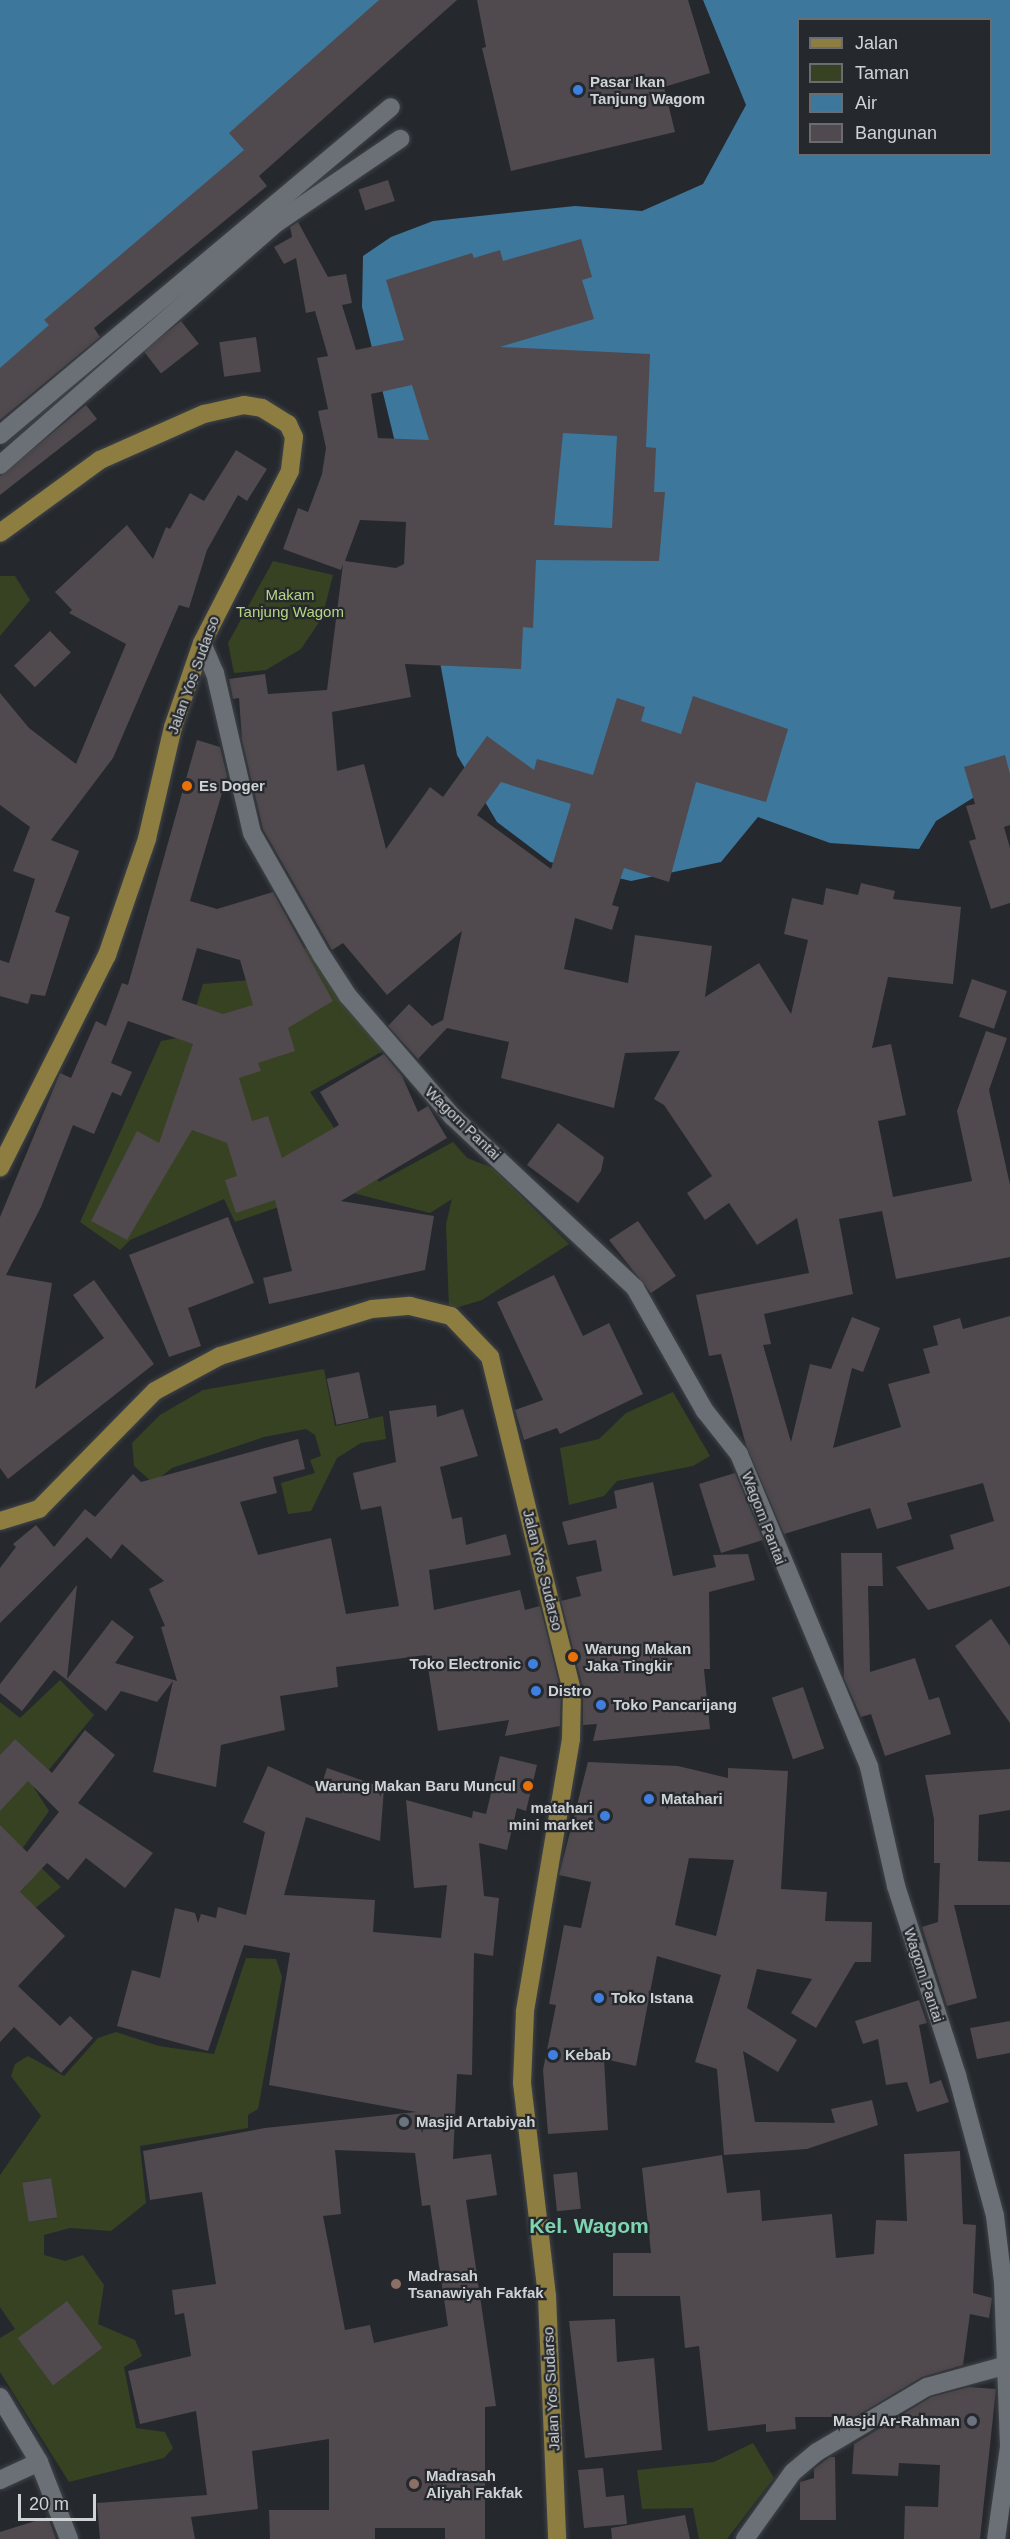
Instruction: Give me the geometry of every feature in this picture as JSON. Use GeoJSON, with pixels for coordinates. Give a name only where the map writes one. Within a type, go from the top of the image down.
{"type":"FeatureCollection","features":[{"type":"Feature","properties":{"kind":"main road","name":"Jalan Yos Sudarso"},"geometry":{"type":"LineString","coordinates":[[0,533],[100,460],[180,423],[244,405],[276,414],[294,437],[294,460],[202,643],[173,727],[147,839],[107,955],[0,1168]]}},
{"type":"Feature","properties":{"kind":"main road","name":"Jalan Yos Sudarso"},"geometry":{"type":"LineString","coordinates":[[0,1521],[39,1509],[155,1392],[220,1356],[372,1309],[410,1306],[451,1316],[490,1357],[572,1691],[571,1739],[525,2012],[522,2083],[547,2296],[557,2539]]}},
{"type":"Feature","properties":{"kind":"street"},"geometry":{"type":"LineString","coordinates":[[0,465],[116,364],[391,107]]}},
{"type":"Feature","properties":{"kind":"street"},"geometry":{"type":"LineString","coordinates":[[0,435],[101,347],[276,213],[400,139]]}},
{"type":"Feature","properties":{"kind":"street"},"geometry":{"type":"LineString","coordinates":[[101,347],[116,364]]}},
{"type":"Feature","properties":{"kind":"street","name":"Wagom Pantai"},"geometry":{"type":"LineString","coordinates":[[202,643],[215,673],[252,833],[322,956],[355,1004],[452,1116],[635,1288],[705,1411],[739,1454],[869,1767],[896,1886],[957,2075],[995,2216],[1007,2365],[1009,2447],[996,2539]]}},
{"type":"Feature","properties":{"kind":"street"},"geometry":{"type":"LineString","coordinates":[[745,2539],[793,2472],[817,2452],[927,2387],[1007,2365]]}},
{"type":"Feature","properties":{"kind":"street"},"geometry":{"type":"LineString","coordinates":[[0,2397],[39,2462],[69,2539]]}},
{"type":"Feature","properties":{"kind":"street"},"geometry":{"type":"LineString","coordinates":[[0,2480],[39,2462]]}},
{"type":"Feature","properties":{"kind":"green space","name":"Makam Tanjung Wagom"},"geometry":{"type":"Polygon","coordinates":[[[273,561],[333,575],[322,618],[301,649],[266,670],[234,673],[228,643],[273,561]]]}},
{"type":"Feature","properties":{"kind":"green space"},"geometry":{"type":"Polygon","coordinates":[[[0,576],[15,576],[30,600],[0,636],[0,576]]]}},
{"type":"Feature","properties":{"kind":"green space"},"geometry":{"type":"Polygon","coordinates":[[[308,946],[383,1051],[310,1092],[347,1147],[361,1149],[379,1182],[453,1142],[467,1158],[493,1168],[569,1244],[482,1300],[449,1310],[446,1224],[452,1199],[430,1213],[334,1188],[235,1222],[224,1199],[130,1240],[120,1250],[80,1222],[161,1041],[187,1036],[203,984],[261,979],[308,946]]]}},
{"type":"Feature","properties":{"kind":"green space"},"geometry":{"type":"Polygon","coordinates":[[[324,1369],[335,1426],[383,1416],[386,1439],[361,1443],[337,1458],[311,1511],[288,1514],[281,1483],[315,1473],[310,1460],[321,1456],[315,1435],[306,1429],[264,1437],[172,1468],[153,1483],[134,1466],[132,1443],[160,1415],[203,1390],[324,1369]]]}},
{"type":"Feature","properties":{"kind":"green space"},"geometry":{"type":"Polygon","coordinates":[[[673,1392],[710,1456],[693,1466],[617,1481],[604,1496],[569,1505],[560,1448],[599,1439],[626,1413],[673,1392]]]}},
{"type":"Feature","properties":{"kind":"green space"},"geometry":{"type":"Polygon","coordinates":[[[60,1680],[94,1715],[34,1788],[49,1811],[22,1849],[61,1887],[0,1937],[0,1913],[26,1886],[0,1861],[0,1793],[43,1765],[15,1739],[0,1755],[0,1702],[20,1718],[60,1680]]]}},
{"type":"Feature","properties":{"kind":"green space"},"geometry":{"type":"Polygon","coordinates":[[[246,1958],[276,1959],[282,1977],[258,2109],[248,2115],[248,2128],[140,2146],[146,2203],[111,2231],[70,2228],[44,2235],[44,2255],[65,2261],[83,2255],[104,2285],[98,2324],[135,2340],[142,2356],[124,2367],[136,2428],[165,2432],[173,2448],[164,2458],[69,2482],[0,2372],[0,2338],[15,2329],[0,2307],[0,2175],[41,2116],[11,2076],[15,2064],[28,2056],[64,2076],[98,2038],[116,2032],[159,2046],[214,2054],[246,1958]],[[50,2178],[23,2182],[29,2222],[57,2218],[50,2178]],[[66,2302],[18,2339],[53,2385],[102,2348],[66,2302]]]}},
{"type":"Feature","properties":{"kind":"green space"},"geometry":{"type":"Polygon","coordinates":[[[753,2443],[774,2478],[727,2539],[699,2539],[693,2508],[642,2509],[637,2470],[714,2462],[753,2443]]]}},
{"type":"Feature","properties":{"kind":"water"},"geometry":{"type":"Polygon","coordinates":[[[0,0],[441,0],[0,401],[0,0]]]}},
{"type":"Feature","properties":{"kind":"water"},"geometry":{"type":"Polygon","coordinates":[[[703,0],[1010,0],[1010,801],[984,791],[936,821],[919,849],[830,843],[758,817],[721,862],[631,881],[550,862],[497,822],[457,755],[414,520],[362,307],[363,256],[391,237],[433,221],[575,206],[642,211],[703,184],[746,105],[703,0]]]}},
{"type":"Feature","properties":{"kind":"building"},"geometry":{"type":"Polygon","coordinates":[[[379,0],[457,0],[259,176],[267,186],[94,328],[100,337],[0,420],[0,368],[49,325],[44,320],[244,150],[229,133],[379,0]]]}},
{"type":"Feature","properties":{"kind":"building","name":"Pasar Ikan Tanjung Wagom"},"geometry":{"type":"Polygon","coordinates":[[[477,0],[688,0],[710,73],[664,87],[675,132],[511,171],[482,48],[486,47],[477,0]]]}},
{"type":"Feature","properties":{"kind":"building"},"geometry":{"type":"Polygon","coordinates":[[[388,180],[395,201],[365,211],[359,190],[388,180]]]}},
{"type":"Feature","properties":{"kind":"building"},"geometry":{"type":"Polygon","coordinates":[[[298,222],[328,277],[346,274],[352,303],[342,305],[356,350],[404,340],[386,280],[472,253],[474,258],[500,250],[503,261],[581,239],[592,277],[582,280],[594,319],[500,347],[650,354],[646,447],[656,448],[654,492],[665,492],[659,561],[536,560],[533,628],[523,627],[521,669],[405,664],[411,697],[332,712],[337,771],[364,764],[386,849],[430,787],[443,797],[487,736],[534,770],[537,759],[593,775],[617,698],[645,707],[641,721],[681,734],[693,696],[788,729],[766,802],[696,782],[669,882],[624,868],[612,905],[619,907],[612,930],[575,918],[564,969],[628,983],[635,935],[712,946],[705,997],[759,963],[791,1014],[808,940],[784,934],[792,898],[823,905],[826,888],[858,895],[861,883],[895,891],[893,899],[961,907],[953,984],[888,977],[872,1048],[891,1044],[906,1115],[878,1121],[893,1197],[972,1181],[957,1111],[986,1031],[1007,1038],[989,1090],[1010,1185],[1010,1257],[896,1279],[882,1211],[839,1219],[853,1294],[764,1314],[771,1344],[763,1345],[791,1442],[810,1364],[831,1369],[852,1317],[880,1328],[863,1372],[852,1368],[833,1448],[901,1427],[888,1384],[930,1373],[923,1349],[938,1345],[933,1326],[960,1318],[963,1329],[1010,1316],[1010,1586],[928,1610],[896,1567],[954,1549],[950,1535],[994,1521],[983,1483],[907,1503],[912,1519],[877,1529],[870,1508],[784,1534],[746,1445],[721,1354],[709,1356],[696,1295],[809,1273],[797,1218],[757,1245],[729,1203],[705,1220],[687,1193],[712,1176],[664,1105],[654,1099],[680,1051],[625,1053],[614,1108],[501,1078],[509,1042],[447,1028],[418,1059],[388,1026],[409,1004],[432,1026],[443,1020],[462,931],[387,995],[343,943],[332,950],[263,829],[242,740],[239,698],[233,699],[229,679],[265,674],[268,694],[327,690],[343,564],[341,570],[283,549],[298,508],[308,512],[322,474],[326,448],[318,411],[328,409],[317,358],[328,356],[315,311],[306,313],[296,258],[284,264],[274,247],[292,237],[290,227],[298,222]],[[412,385],[371,394],[378,438],[429,440],[412,385]],[[563,433],[554,525],[612,528],[617,436],[563,433]],[[360,520],[345,561],[396,568],[404,564],[406,522],[360,520]],[[501,782],[477,815],[551,869],[571,804],[501,782]]]}},
{"type":"Feature","properties":{"kind":"building"},"geometry":{"type":"Polygon","coordinates":[[[181,321],[199,344],[161,373],[143,351],[181,321]]]}},
{"type":"Feature","properties":{"kind":"building"},"geometry":{"type":"Polygon","coordinates":[[[256,337],[261,372],[224,377],[219,342],[256,337]]]}},
{"type":"Feature","properties":{"kind":"building"},"geometry":{"type":"Polygon","coordinates":[[[86,405],[97,419],[0,495],[0,476],[86,405]]]}},
{"type":"Feature","properties":{"kind":"building"},"geometry":{"type":"Polygon","coordinates":[[[236,450],[267,469],[247,501],[238,495],[207,550],[189,608],[179,605],[113,758],[51,840],[79,851],[55,912],[70,917],[45,996],[31,994],[28,1004],[0,996],[0,960],[9,963],[35,879],[13,871],[30,827],[0,805],[0,693],[29,728],[76,764],[126,644],[69,613],[72,610],[55,592],[127,525],[153,559],[166,527],[170,529],[190,493],[204,501],[236,450]]]}},
{"type":"Feature","properties":{"kind":"building"},"geometry":{"type":"Polygon","coordinates":[[[50,631],[71,653],[35,687],[14,666],[50,631]]]}},
{"type":"Feature","properties":{"kind":"building"},"geometry":{"type":"Polygon","coordinates":[[[197,740],[220,747],[227,776],[190,901],[217,909],[273,892],[333,1001],[288,1028],[295,1051],[258,1063],[261,1071],[239,1078],[252,1121],[268,1116],[282,1158],[339,1125],[320,1092],[384,1054],[402,1076],[418,1112],[428,1106],[447,1138],[341,1201],[434,1216],[425,1270],[269,1304],[263,1278],[292,1271],[275,1200],[236,1213],[225,1180],[237,1176],[227,1143],[192,1130],[127,1240],[91,1221],[137,1131],[159,1143],[193,1044],[128,1021],[111,1063],[132,1072],[121,1096],[112,1092],[94,1134],[73,1125],[41,1207],[6,1275],[52,1283],[35,1389],[104,1338],[73,1295],[94,1280],[154,1364],[8,1479],[0,1468],[0,1217],[60,1073],[71,1078],[96,1021],[106,1026],[122,983],[128,985],[197,740]],[[197,948],[182,1000],[223,1014],[253,1005],[240,960],[197,948]]]}},
{"type":"Feature","properties":{"kind":"building"},"geometry":{"type":"Polygon","coordinates":[[[1005,755],[1010,774],[1010,825],[1004,827],[1010,848],[1010,903],[991,909],[969,841],[976,839],[966,806],[975,804],[964,767],[1005,755]]]}},
{"type":"Feature","properties":{"kind":"building"},"geometry":{"type":"Polygon","coordinates":[[[972,979],[1007,991],[994,1029],[959,1017],[972,979]]]}},
{"type":"Feature","properties":{"kind":"building"},"geometry":{"type":"Polygon","coordinates":[[[558,1123],[604,1157],[601,1171],[578,1203],[527,1165],[558,1123]]]}},
{"type":"Feature","properties":{"kind":"building"},"geometry":{"type":"Polygon","coordinates":[[[228,1217],[254,1283],[188,1308],[201,1346],[169,1357],[129,1255],[228,1217]]]}},
{"type":"Feature","properties":{"kind":"building"},"geometry":{"type":"Polygon","coordinates":[[[638,1221],[676,1276],[651,1293],[609,1240],[638,1221]]]}},
{"type":"Feature","properties":{"kind":"building"},"geometry":{"type":"Polygon","coordinates":[[[554,1275],[583,1336],[609,1323],[643,1394],[560,1434],[557,1428],[524,1440],[515,1410],[543,1400],[497,1302],[554,1275]]]}},
{"type":"Feature","properties":{"kind":"building"},"geometry":{"type":"Polygon","coordinates":[[[359,1372],[369,1418],[336,1425],[327,1379],[359,1372]]]}},
{"type":"Feature","properties":{"kind":"building"},"geometry":{"type":"Polygon","coordinates":[[[436,1405],[437,1417],[463,1409],[478,1456],[440,1467],[452,1519],[462,1517],[466,1545],[506,1534],[511,1555],[429,1570],[434,1610],[520,1590],[525,1610],[540,1606],[561,1692],[560,1726],[505,1736],[509,1720],[438,1731],[426,1655],[336,1667],[338,1687],[280,1696],[285,1730],[221,1745],[216,1787],[153,1772],[173,1681],[157,1702],[121,1691],[106,1711],[54,1670],[22,1711],[0,1693],[0,1684],[77,1585],[67,1679],[112,1620],[134,1637],[115,1663],[177,1681],[161,1627],[165,1626],[149,1589],[164,1581],[122,1544],[111,1559],[87,1537],[0,1623],[0,1568],[16,1547],[13,1544],[36,1525],[54,1547],[85,1509],[95,1517],[133,1474],[141,1482],[298,1439],[305,1469],[273,1477],[277,1493],[240,1502],[258,1555],[331,1538],[346,1614],[399,1606],[381,1506],[361,1510],[353,1473],[396,1462],[389,1411],[436,1405]]]}},
{"type":"Feature","properties":{"kind":"building"},"geometry":{"type":"Polygon","coordinates":[[[735,1473],[763,1540],[721,1553],[699,1484],[735,1473]]]}},
{"type":"Feature","properties":{"kind":"building"},"geometry":{"type":"Polygon","coordinates":[[[653,1482],[673,1576],[716,1567],[713,1555],[748,1554],[755,1580],[709,1592],[710,1669],[704,1669],[710,1729],[593,1741],[597,1724],[583,1725],[583,1688],[561,1601],[581,1596],[576,1577],[602,1571],[596,1540],[568,1545],[562,1522],[617,1508],[614,1491],[653,1482]]]}},
{"type":"Feature","properties":{"kind":"building"},"geometry":{"type":"Polygon","coordinates":[[[841,1553],[882,1553],[883,1586],[868,1586],[870,1672],[915,1658],[929,1700],[939,1697],[951,1734],[885,1756],[871,1714],[861,1717],[844,1678],[841,1553]]]}},
{"type":"Feature","properties":{"kind":"building"},"geometry":{"type":"Polygon","coordinates":[[[991,1619],[1010,1646],[1010,1723],[955,1646],[991,1619]]]}},
{"type":"Feature","properties":{"kind":"building"},"geometry":{"type":"Polygon","coordinates":[[[803,1687],[824,1748],[793,1759],[772,1698],[803,1687]]]}},
{"type":"Feature","properties":{"kind":"building"},"geometry":{"type":"Polygon","coordinates":[[[85,1730],[115,1755],[78,1803],[153,1853],[125,1888],[86,1858],[68,1880],[47,1863],[20,1892],[65,1936],[18,1986],[60,2026],[70,2016],[93,2038],[61,2073],[14,2027],[0,2042],[0,1825],[27,1852],[59,1812],[28,1781],[0,1811],[0,1755],[15,1739],[52,1773],[85,1730]]]}},
{"type":"Feature","properties":{"kind":"building"},"geometry":{"type":"Polygon","coordinates":[[[500,1756],[537,1765],[526,1811],[517,1808],[507,1850],[479,1843],[484,1896],[499,1898],[493,1956],[474,1953],[472,2075],[457,2074],[453,2159],[491,2154],[497,2195],[466,2200],[496,2406],[485,2407],[485,2539],[445,2539],[445,2528],[375,2528],[375,2539],[270,2539],[269,2510],[329,2510],[329,2439],[252,2451],[258,2509],[191,2517],[195,2539],[100,2539],[97,2503],[207,2495],[196,2411],[140,2424],[128,2371],[191,2356],[184,2313],[175,2315],[172,2290],[216,2284],[202,2192],[150,2200],[143,2151],[265,2128],[416,2112],[269,2085],[290,1953],[244,1945],[208,2051],[117,2026],[132,1970],[160,1978],[175,1908],[195,1913],[198,1923],[201,1914],[216,1918],[218,1907],[246,1915],[265,1832],[243,1822],[268,1766],[320,1790],[327,1768],[384,1788],[380,1841],[306,1817],[284,1895],[375,1900],[373,1932],[441,1938],[447,1885],[414,1888],[406,1800],[472,1818],[473,1811],[486,1814],[500,1756]],[[335,2150],[341,2214],[323,2216],[345,2330],[370,2325],[374,2343],[448,2326],[430,2205],[422,2206],[415,2153],[335,2150]]]}},
{"type":"Feature","properties":{"kind":"building"},"geometry":{"type":"Polygon","coordinates":[[[588,1762],[678,1766],[728,1778],[728,1768],[788,1771],[781,1889],[827,1892],[825,1921],[872,1922],[871,1962],[855,1962],[816,2028],[791,2013],[812,1979],[757,1969],[747,2008],[797,2040],[778,2072],[743,2051],[755,2122],[835,2123],[831,2109],[872,2100],[878,2125],[807,2149],[724,2155],[717,2069],[695,2062],[721,1975],[657,1956],[636,2066],[604,2059],[608,2130],[548,2134],[543,2070],[556,2005],[549,2004],[564,1925],[581,1928],[591,1882],[559,1875],[588,1762]],[[689,1858],[675,1925],[716,1936],[734,1860],[689,1858]]]}},
{"type":"Feature","properties":{"kind":"building"},"geometry":{"type":"Polygon","coordinates":[[[1010,1769],[1010,1810],[979,1815],[978,1861],[1010,1862],[1010,1905],[954,1905],[977,1998],[947,2006],[922,1927],[938,1922],[940,1863],[934,1863],[934,1819],[925,1775],[1010,1769]]]}},
{"type":"Feature","properties":{"kind":"building"},"geometry":{"type":"Polygon","coordinates":[[[919,2000],[927,2023],[919,2025],[930,2084],[941,2080],[949,2102],[917,2112],[907,2082],[886,2085],[878,2039],[863,2044],[855,2021],[919,2000]]]}},
{"type":"Feature","properties":{"kind":"building"},"geometry":{"type":"Polygon","coordinates":[[[1010,2021],[1010,2053],[977,2059],[970,2028],[1010,2021]]]}},
{"type":"Feature","properties":{"kind":"building"},"geometry":{"type":"Polygon","coordinates":[[[960,2151],[963,2224],[976,2225],[973,2293],[992,2298],[989,2318],[970,2314],[963,2365],[922,2377],[855,2417],[795,2417],[796,2429],[766,2432],[766,2424],[708,2431],[699,2346],[685,2348],[680,2296],[613,2296],[613,2253],[651,2253],[642,2168],[722,2155],[727,2193],[760,2190],[762,2221],[832,2214],[836,2258],[874,2254],[876,2220],[907,2221],[904,2154],[960,2151]]]}},
{"type":"Feature","properties":{"kind":"building"},"geometry":{"type":"Polygon","coordinates":[[[577,2172],[581,2209],[557,2211],[553,2175],[577,2172]]]}},
{"type":"Feature","properties":{"kind":"building"},"geometry":{"type":"Polygon","coordinates":[[[51,2178],[57,2218],[29,2222],[22,2183],[51,2178]]]}},
{"type":"Feature","properties":{"kind":"building"},"geometry":{"type":"Polygon","coordinates":[[[67,2301],[103,2348],[53,2385],[17,2338],[67,2301]]]}},
{"type":"Feature","properties":{"kind":"building"},"geometry":{"type":"Polygon","coordinates":[[[615,2319],[617,2362],[654,2358],[662,2450],[585,2458],[569,2321],[615,2319]]]}},
{"type":"Feature","properties":{"kind":"building"},"geometry":{"type":"Polygon","coordinates":[[[969,2387],[996,2389],[980,2539],[904,2539],[905,2506],[938,2507],[940,2465],[899,2463],[898,2476],[852,2474],[854,2444],[931,2397],[969,2387]]]}},
{"type":"Feature","properties":{"kind":"building"},"geometry":{"type":"Polygon","coordinates":[[[830,2457],[835,2457],[836,2520],[800,2520],[800,2482],[814,2478],[814,2469],[830,2457]]]}},
{"type":"Feature","properties":{"kind":"building"},"geometry":{"type":"Polygon","coordinates":[[[603,2468],[606,2497],[624,2495],[627,2524],[584,2528],[578,2470],[603,2468]]]}},
{"type":"Feature","properties":{"kind":"building"},"geometry":{"type":"Polygon","coordinates":[[[685,2515],[690,2539],[612,2539],[611,2528],[685,2515]]]}},
{"type":"Feature","properties":{"kind":"building"},"geometry":{"type":"Polygon","coordinates":[[[48,2517],[56,2539],[0,2539],[0,2532],[48,2517]]]}},
{"type":"Feature","properties":{"kind":"place","name":"Pasar Ikan Tanjung Wagom"},"geometry":{"type":"Point","coordinates":[578,90]}},
{"type":"Feature","properties":{"kind":"place","name":"Es Doger"},"geometry":{"type":"Point","coordinates":[187,786]}},
{"type":"Feature","properties":{"kind":"place","name":"Warung Makan Jaka Tingkir"},"geometry":{"type":"Point","coordinates":[573,1657]}},
{"type":"Feature","properties":{"kind":"place","name":"Toko Electronic"},"geometry":{"type":"Point","coordinates":[533,1664]}},
{"type":"Feature","properties":{"kind":"place","name":"Distro"},"geometry":{"type":"Point","coordinates":[536,1691]}},
{"type":"Feature","properties":{"kind":"place","name":"Toko Pancarijang"},"geometry":{"type":"Point","coordinates":[601,1705]}},
{"type":"Feature","properties":{"kind":"place","name":"Warung Makan Baru Muncul"},"geometry":{"type":"Point","coordinates":[528,1786]}},
{"type":"Feature","properties":{"kind":"place","name":"Matahari"},"geometry":{"type":"Point","coordinates":[649,1799]}},
{"type":"Feature","properties":{"kind":"place","name":"matahari mini market"},"geometry":{"type":"Point","coordinates":[605,1816]}},
{"type":"Feature","properties":{"kind":"place","name":"Toko Istana"},"geometry":{"type":"Point","coordinates":[599,1998]}},
{"type":"Feature","properties":{"kind":"place","name":"Kebab"},"geometry":{"type":"Point","coordinates":[553,2055]}},
{"type":"Feature","properties":{"kind":"place","name":"Masjid Artabiyah"},"geometry":{"type":"Point","coordinates":[404,2122]}},
{"type":"Feature","properties":{"kind":"place","name":"Madrasah Tsanawiyah Fakfak"},"geometry":{"type":"Point","coordinates":[396,2284]}},
{"type":"Feature","properties":{"kind":"place","name":"Masjd Ar-Rahman"},"geometry":{"type":"Point","coordinates":[972,2421]}},
{"type":"Feature","properties":{"kind":"place","name":"Madrasah Aliyah Fakfak"},"geometry":{"type":"Point","coordinates":[414,2484]}},
{"type":"Feature","properties":{"kind":"district","name":"Kel. Wagom"},"geometry":{"type":"Point","coordinates":[589,2226]}}]}
